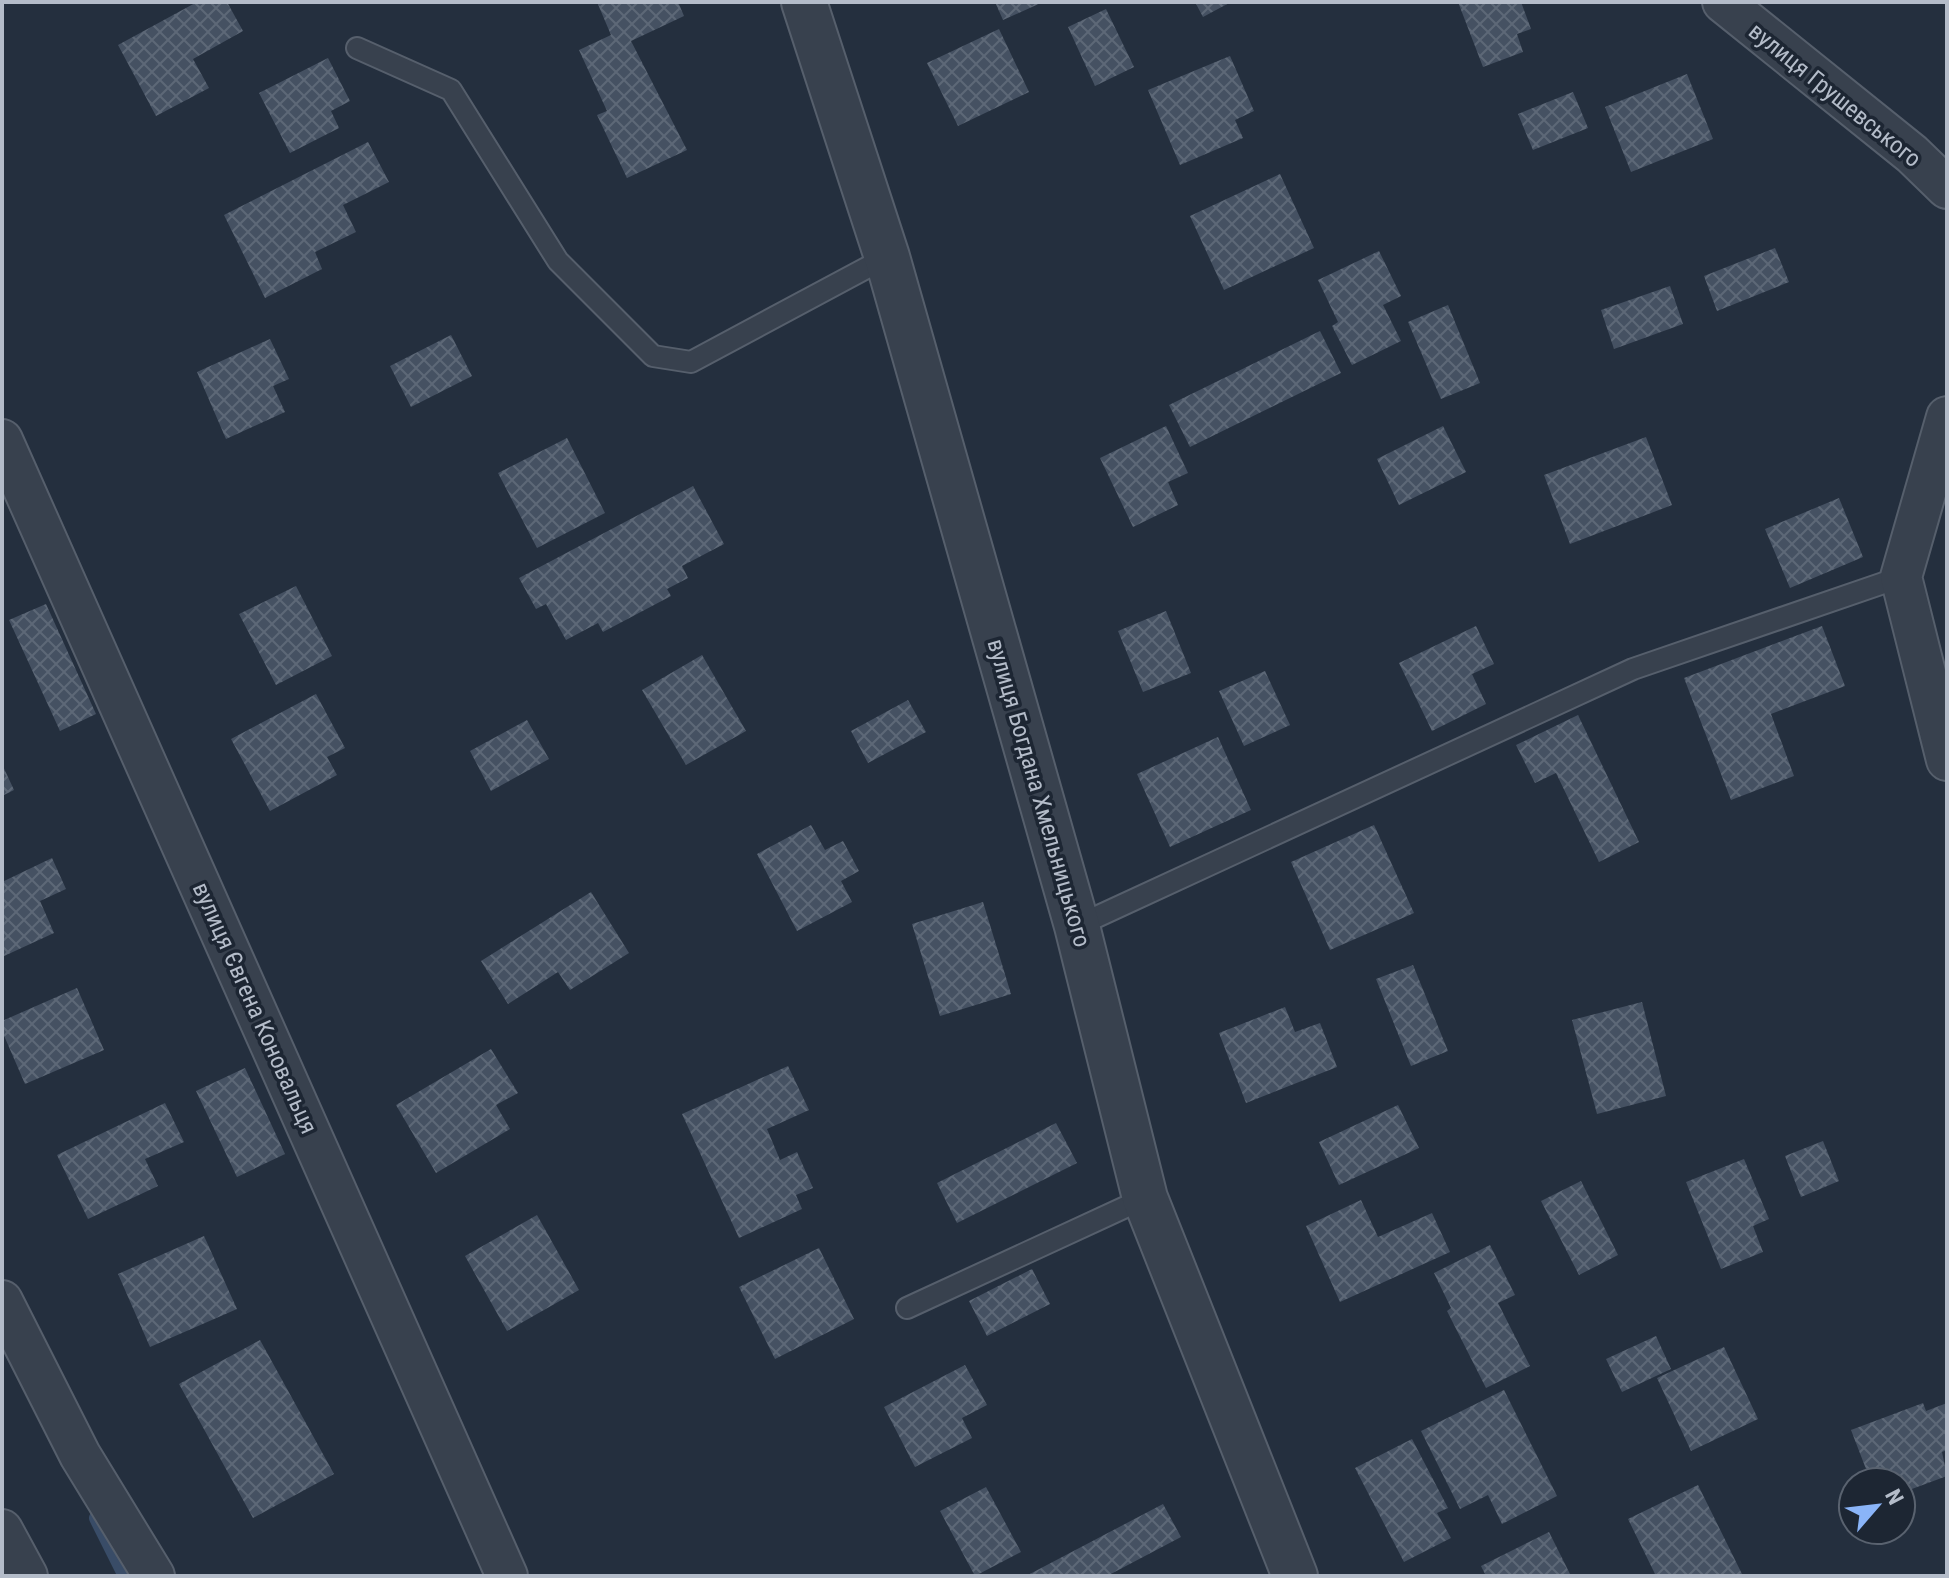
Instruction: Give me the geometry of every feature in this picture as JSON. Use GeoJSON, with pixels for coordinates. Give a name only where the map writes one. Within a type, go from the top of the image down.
{"type":"FeatureCollection","features":[{"type":"Feature","properties":{"kind":"street","name":"вулиця Богдана Хмельницького"},"geometry":{"type":"LineString","coordinates":[[804,2],[887,257],[1077,926],[1145,1198],[1295,1576]]}},
{"type":"Feature","properties":{"kind":"street","name":"вулиця Грушевського"},"geometry":{"type":"LineString","coordinates":[[1723,2],[1912,154],[1947,188]]}},
{"type":"Feature","properties":{"kind":"street"},"geometry":{"type":"LineString","coordinates":[[1947,417],[1901,577],[1947,760]]}},
{"type":"Feature","properties":{"kind":"street","name":"вулиця Євгена Коновальця"},"geometry":{"type":"LineString","coordinates":[[2,440],[507,1576]]}},
{"type":"Feature","properties":{"kind":"street"},"geometry":{"type":"LineString","coordinates":[[2,1301],[80,1455],[154,1576]]}},
{"type":"Feature","properties":{"kind":"street"},"geometry":{"type":"LineString","coordinates":[[2,1530],[27,1576]]}},
{"type":"Feature","properties":{"kind":"lane"},"geometry":{"type":"LineString","coordinates":[[357,48],[451,90],[558,261],[653,356],[691,362],[887,257]]}},
{"type":"Feature","properties":{"kind":"lane"},"geometry":{"type":"LineString","coordinates":[[1077,926],[1633,669],[1901,577]]}},
{"type":"Feature","properties":{"kind":"lane"},"geometry":{"type":"LineString","coordinates":[[907,1308],[1145,1198]]}},
{"type":"Feature","properties":{"kind":"building"},"geometry":{"type":"Polygon","coordinates":[[[197,2],[227,2],[243,31],[193,59],[209,88],[156,116],[118,45],[197,2]]]}},
{"type":"Feature","properties":{"kind":"building"},"geometry":{"type":"Polygon","coordinates":[[[597,2],[678,2],[684,16],[631,41],[687,150],[627,178],[597,115],[607,111],[579,50],[611,35],[597,2]]]}},
{"type":"Feature","properties":{"kind":"building"},"geometry":{"type":"Polygon","coordinates":[[[995,2],[1043,2],[1003,20],[995,2]]]}},
{"type":"Feature","properties":{"kind":"building"},"geometry":{"type":"Polygon","coordinates":[[[1195,2],[1231,2],[1203,17],[1195,2]]]}},
{"type":"Feature","properties":{"kind":"building"},"geometry":{"type":"Polygon","coordinates":[[[1458,2],[1521,2],[1531,29],[1517,34],[1523,52],[1483,67],[1458,2]]]}},
{"type":"Feature","properties":{"kind":"building"},"geometry":{"type":"Polygon","coordinates":[[[1106,9],[1134,67],[1095,86],[1068,27],[1106,9]]]}},
{"type":"Feature","properties":{"kind":"building"},"geometry":{"type":"Polygon","coordinates":[[[999,29],[1029,92],[958,126],[927,63],[999,29]]]}},
{"type":"Feature","properties":{"kind":"building"},"geometry":{"type":"Polygon","coordinates":[[[1230,56],[1254,111],[1235,120],[1243,138],[1180,165],[1148,90],[1230,56]]]}},
{"type":"Feature","properties":{"kind":"building"},"geometry":{"type":"Polygon","coordinates":[[[328,58],[350,101],[331,111],[339,128],[290,153],[259,93],[328,58]]]}},
{"type":"Feature","properties":{"kind":"building"},"geometry":{"type":"Polygon","coordinates":[[[1687,74],[1713,139],[1631,172],[1605,107],[1687,74]]]}},
{"type":"Feature","properties":{"kind":"building"},"geometry":{"type":"Polygon","coordinates":[[[1573,92],[1588,128],[1533,150],[1518,114],[1573,92]]]}},
{"type":"Feature","properties":{"kind":"building"},"geometry":{"type":"Polygon","coordinates":[[[368,142],[389,182],[343,205],[356,232],[315,252],[322,269],[265,298],[224,215],[368,142]]]}},
{"type":"Feature","properties":{"kind":"building"},"geometry":{"type":"Polygon","coordinates":[[[1280,174],[1314,248],[1224,290],[1190,216],[1280,174]]]}},
{"type":"Feature","properties":{"kind":"building"},"geometry":{"type":"Polygon","coordinates":[[[1775,248],[1789,282],[1717,311],[1704,276],[1775,248]]]}},
{"type":"Feature","properties":{"kind":"building"},"geometry":{"type":"Polygon","coordinates":[[[1379,251],[1401,296],[1383,305],[1401,341],[1352,365],[1332,326],[1338,322],[1318,280],[1379,251]]]}},
{"type":"Feature","properties":{"kind":"building"},"geometry":{"type":"Polygon","coordinates":[[[1670,286],[1683,324],[1614,349],[1601,310],[1670,286]]]}},
{"type":"Feature","properties":{"kind":"building"},"geometry":{"type":"Polygon","coordinates":[[[1448,305],[1480,383],[1441,399],[1408,322],[1448,305]]]}},
{"type":"Feature","properties":{"kind":"building"},"geometry":{"type":"Polygon","coordinates":[[[1320,331],[1341,373],[1190,447],[1169,405],[1320,331]]]}},
{"type":"Feature","properties":{"kind":"building"},"geometry":{"type":"Polygon","coordinates":[[[451,335],[472,376],[411,407],[390,366],[451,335]]]}},
{"type":"Feature","properties":{"kind":"building"},"geometry":{"type":"Polygon","coordinates":[[[270,339],[289,379],[273,386],[285,412],[226,439],[197,372],[270,339]]]}},
{"type":"Feature","properties":{"kind":"building"},"geometry":{"type":"Polygon","coordinates":[[[1166,426],[1188,473],[1168,482],[1178,505],[1133,527],[1100,458],[1166,426]]]}},
{"type":"Feature","properties":{"kind":"building"},"geometry":{"type":"Polygon","coordinates":[[[1443,426],[1466,472],[1399,505],[1377,459],[1443,426]]]}},
{"type":"Feature","properties":{"kind":"building"},"geometry":{"type":"Polygon","coordinates":[[[1646,437],[1672,505],[1570,544],[1544,475],[1646,437]]]}},
{"type":"Feature","properties":{"kind":"building"},"geometry":{"type":"Polygon","coordinates":[[[567,438],[605,513],[537,548],[498,473],[567,438]]]}},
{"type":"Feature","properties":{"kind":"building"},"geometry":{"type":"Polygon","coordinates":[[[693,486],[724,544],[682,566],[688,578],[667,589],[671,596],[603,632],[598,623],[566,640],[546,604],[536,609],[519,578],[693,486]]]}},
{"type":"Feature","properties":{"kind":"building"},"geometry":{"type":"Polygon","coordinates":[[[1839,498],[1863,557],[1790,588],[1765,529],[1839,498]]]}},
{"type":"Feature","properties":{"kind":"building"},"geometry":{"type":"Polygon","coordinates":[[[296,586],[332,656],[276,685],[239,614],[296,586]]]}},
{"type":"Feature","properties":{"kind":"building"},"geometry":{"type":"Polygon","coordinates":[[[46,604],[96,714],[60,731],[9,620],[46,604]]]}},
{"type":"Feature","properties":{"kind":"building"},"geometry":{"type":"Polygon","coordinates":[[[1166,611],[1191,673],[1143,692],[1118,631],[1166,611]]]}},
{"type":"Feature","properties":{"kind":"building"},"geometry":{"type":"Polygon","coordinates":[[[1476,626],[1494,664],[1472,674],[1486,704],[1432,731],[1399,663],[1476,626]]]}},
{"type":"Feature","properties":{"kind":"building"},"geometry":{"type":"Polygon","coordinates":[[[1822,626],[1845,686],[1771,714],[1794,776],[1731,800],[1684,678],[1822,626]]]}},
{"type":"Feature","properties":{"kind":"building"},"geometry":{"type":"Polygon","coordinates":[[[702,655],[746,731],[686,765],[642,690],[702,655]]]}},
{"type":"Feature","properties":{"kind":"building"},"geometry":{"type":"Polygon","coordinates":[[[1265,671],[1290,725],[1244,746],[1219,691],[1265,671]]]}},
{"type":"Feature","properties":{"kind":"building"},"geometry":{"type":"Polygon","coordinates":[[[316,694],[345,748],[327,757],[337,775],[270,811],[231,739],[316,694]]]}},
{"type":"Feature","properties":{"kind":"building"},"geometry":{"type":"Polygon","coordinates":[[[908,700],[926,732],[868,763],[851,731],[908,700]]]}},
{"type":"Feature","properties":{"kind":"building"},"geometry":{"type":"Polygon","coordinates":[[[1578,715],[1639,842],[1599,862],[1556,773],[1535,783],[1516,745],[1578,715]]]}},
{"type":"Feature","properties":{"kind":"building"},"geometry":{"type":"Polygon","coordinates":[[[527,720],[549,759],[491,791],[470,751],[527,720]]]}},
{"type":"Feature","properties":{"kind":"building"},"geometry":{"type":"Polygon","coordinates":[[[1218,737],[1251,810],[1170,847],[1137,774],[1218,737]]]}},
{"type":"Feature","properties":{"kind":"building"},"geometry":{"type":"Polygon","coordinates":[[[2,764],[14,790],[2,796],[2,764]]]}},
{"type":"Feature","properties":{"kind":"building"},"geometry":{"type":"Polygon","coordinates":[[[811,825],[825,850],[843,841],[859,871],[841,881],[852,902],[797,931],[757,854],[811,825]]]}},
{"type":"Feature","properties":{"kind":"building"},"geometry":{"type":"Polygon","coordinates":[[[1374,825],[1414,913],[1330,950],[1291,862],[1374,825]]]}},
{"type":"Feature","properties":{"kind":"building"},"geometry":{"type":"Polygon","coordinates":[[[52,858],[66,889],[40,901],[54,933],[2,957],[2,882],[52,858]]]}},
{"type":"Feature","properties":{"kind":"building"},"geometry":{"type":"Polygon","coordinates":[[[591,892],[629,953],[570,990],[558,972],[508,1004],[481,961],[591,892]]]}},
{"type":"Feature","properties":{"kind":"building"},"geometry":{"type":"Polygon","coordinates":[[[983,902],[1011,994],[940,1016],[912,924],[983,902]]]}},
{"type":"Feature","properties":{"kind":"building"},"geometry":{"type":"Polygon","coordinates":[[[1413,965],[1448,1051],[1411,1066],[1376,979],[1413,965]]]}},
{"type":"Feature","properties":{"kind":"building"},"geometry":{"type":"Polygon","coordinates":[[[77,988],[104,1050],[25,1084],[2,1031],[2,1021],[77,988]]]}},
{"type":"Feature","properties":{"kind":"building"},"geometry":{"type":"Polygon","coordinates":[[[1642,1002],[1666,1096],[1597,1114],[1572,1020],[1642,1002]]]}},
{"type":"Feature","properties":{"kind":"building"},"geometry":{"type":"Polygon","coordinates":[[[1285,1007],[1295,1032],[1320,1023],[1337,1067],[1246,1103],[1219,1033],[1285,1007]]]}},
{"type":"Feature","properties":{"kind":"building"},"geometry":{"type":"Polygon","coordinates":[[[491,1049],[518,1093],[496,1105],[510,1129],[436,1173],[396,1105],[491,1049]]]}},
{"type":"Feature","properties":{"kind":"building"},"geometry":{"type":"Polygon","coordinates":[[[788,1066],[809,1110],[767,1129],[780,1160],[797,1152],[813,1188],[796,1195],[802,1209],[739,1238],[682,1114],[788,1066]]]}},
{"type":"Feature","properties":{"kind":"building"},"geometry":{"type":"Polygon","coordinates":[[[245,1068],[285,1154],[237,1177],[196,1091],[245,1068]]]}},
{"type":"Feature","properties":{"kind":"building"},"geometry":{"type":"Polygon","coordinates":[[[165,1103],[184,1142],[145,1159],[158,1186],[88,1219],[57,1155],[165,1103]]]}},
{"type":"Feature","properties":{"kind":"building"},"geometry":{"type":"Polygon","coordinates":[[[1398,1105],[1419,1148],[1339,1185],[1319,1142],[1398,1105]]]}},
{"type":"Feature","properties":{"kind":"building"},"geometry":{"type":"Polygon","coordinates":[[[1056,1123],[1077,1163],[957,1223],[937,1183],[1056,1123]]]}},
{"type":"Feature","properties":{"kind":"building"},"geometry":{"type":"Polygon","coordinates":[[[1823,1141],[1839,1181],[1801,1197],[1785,1156],[1823,1141]]]}},
{"type":"Feature","properties":{"kind":"building"},"geometry":{"type":"Polygon","coordinates":[[[1744,1159],[1769,1219],[1753,1226],[1763,1252],[1721,1269],[1686,1182],[1744,1159]]]}},
{"type":"Feature","properties":{"kind":"building"},"geometry":{"type":"Polygon","coordinates":[[[1581,1181],[1618,1255],[1579,1275],[1541,1201],[1581,1181]]]}},
{"type":"Feature","properties":{"kind":"building"},"geometry":{"type":"Polygon","coordinates":[[[1361,1200],[1378,1237],[1432,1213],[1450,1252],[1340,1302],[1306,1226],[1361,1200]]]}},
{"type":"Feature","properties":{"kind":"building"},"geometry":{"type":"Polygon","coordinates":[[[537,1215],[579,1290],[507,1331],[465,1256],[537,1215]]]}},
{"type":"Feature","properties":{"kind":"building"},"geometry":{"type":"Polygon","coordinates":[[[204,1236],[237,1309],[150,1347],[118,1274],[204,1236]]]}},
{"type":"Feature","properties":{"kind":"building"},"geometry":{"type":"Polygon","coordinates":[[[1490,1245],[1515,1295],[1498,1303],[1530,1366],[1486,1388],[1447,1311],[1451,1308],[1434,1273],[1490,1245]]]}},
{"type":"Feature","properties":{"kind":"building"},"geometry":{"type":"Polygon","coordinates":[[[819,1248],[854,1319],[775,1359],[739,1287],[819,1248]]]}},
{"type":"Feature","properties":{"kind":"building"},"geometry":{"type":"Polygon","coordinates":[[[1032,1269],[1050,1304],[987,1336],[969,1301],[1032,1269]]]}},
{"type":"Feature","properties":{"kind":"building"},"geometry":{"type":"Polygon","coordinates":[[[1656,1336],[1671,1369],[1622,1392],[1606,1359],[1656,1336]]]}},
{"type":"Feature","properties":{"kind":"building"},"geometry":{"type":"Polygon","coordinates":[[[260,1340],[334,1474],[253,1518],[179,1384],[260,1340]]]}},
{"type":"Feature","properties":{"kind":"building"},"geometry":{"type":"Polygon","coordinates":[[[1724,1347],[1758,1419],[1691,1451],[1657,1378],[1724,1347]]]}},
{"type":"Feature","properties":{"kind":"building"},"geometry":{"type":"Polygon","coordinates":[[[965,1365],[987,1405],[962,1418],[972,1438],[915,1467],[884,1407],[965,1365]]]}},
{"type":"Feature","properties":{"kind":"building"},"geometry":{"type":"Polygon","coordinates":[[[1504,1390],[1557,1496],[1502,1524],[1488,1495],[1460,1509],[1421,1431],[1504,1390]]]}},
{"type":"Feature","properties":{"kind":"building"},"geometry":{"type":"Polygon","coordinates":[[[1923,1403],[1926,1411],[1947,1403],[1947,1450],[1942,1452],[1947,1476],[1917,1487],[1917,1466],[1865,1466],[1851,1430],[1923,1403]]]}},
{"type":"Feature","properties":{"kind":"building"},"geometry":{"type":"Polygon","coordinates":[[[1412,1439],[1448,1508],[1437,1513],[1451,1538],[1404,1562],[1355,1468],[1412,1439]]]}},
{"type":"Feature","properties":{"kind":"building"},"geometry":{"type":"Polygon","coordinates":[[[1698,1485],[1743,1576],[1656,1576],[1628,1519],[1698,1485]]]}},
{"type":"Feature","properties":{"kind":"building"},"geometry":{"type":"Polygon","coordinates":[[[986,1487],[1021,1552],[975,1576],[940,1511],[986,1487]]]}},
{"type":"Feature","properties":{"kind":"building"},"geometry":{"type":"Polygon","coordinates":[[[1163,1504],[1181,1537],[1107,1576],[1026,1576],[1163,1504]]]}},
{"type":"Feature","properties":{"kind":"building"},"geometry":{"type":"Polygon","coordinates":[[[1549,1532],[1571,1576],[1486,1576],[1481,1566],[1549,1532]]]}},
{"type":"Feature","properties":{"kind":"waterway"},"geometry":{"type":"LineString","coordinates":[[97,1518],[126,1576]]}}]}
